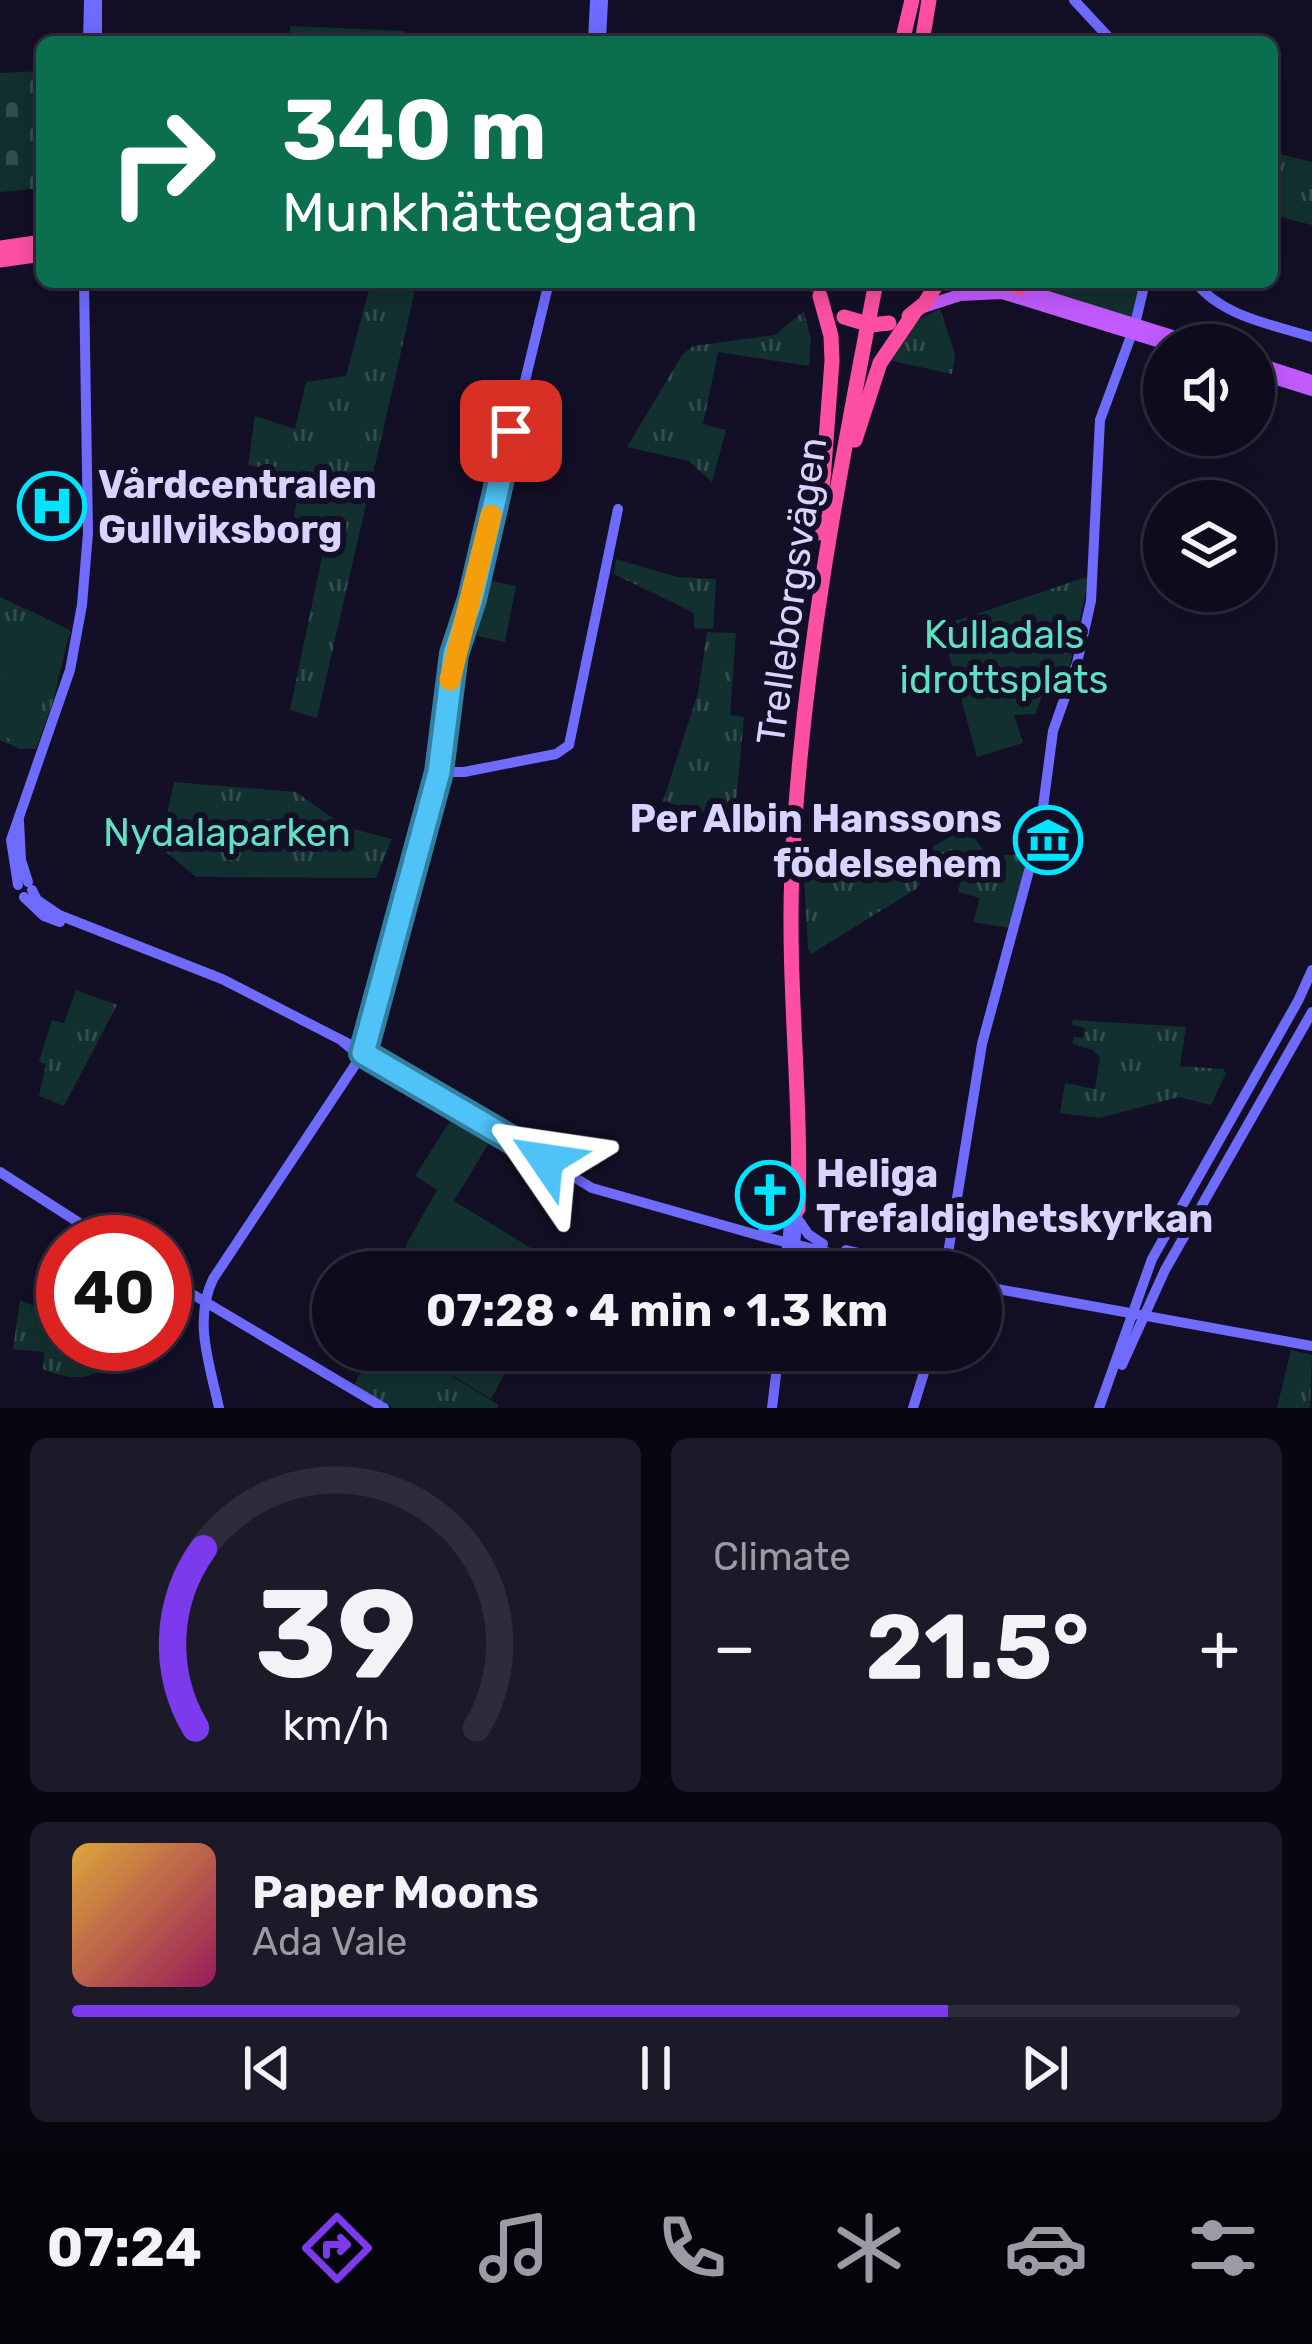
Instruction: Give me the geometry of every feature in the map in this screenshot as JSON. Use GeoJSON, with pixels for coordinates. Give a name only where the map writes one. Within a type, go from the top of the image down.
{"type":"FeatureCollection","features":[{"type":"Feature","properties":{"kind":"highway"},"geometry":{"type":"LineString","coordinates":[[905,36],[924,0]]}},
{"type":"Feature","properties":{"kind":"highway"},"geometry":{"type":"LineString","coordinates":[[914,36],[924,0]]}},
{"type":"Feature","properties":{"kind":"highway"},"geometry":{"type":"LineString","coordinates":[[922,36],[924,0]]}},
{"type":"Feature","properties":{"kind":"highway"},"geometry":{"type":"LineString","coordinates":[[924,0],[930,36]]}},
{"type":"Feature","properties":{"kind":"highway"},"geometry":{"type":"LineString","coordinates":[[0,245],[36,248]]}},
{"type":"Feature","properties":{"kind":"highway"},"geometry":{"type":"LineString","coordinates":[[0,262],[36,249]]}},
{"type":"Feature","properties":{"kind":"highway"},"geometry":{"type":"LineString","coordinates":[[815,288],[831,337],[832,362],[819,533]]}},
{"type":"Feature","properties":{"kind":"highway"},"geometry":{"type":"LineString","coordinates":[[816,288],[844,317],[862,323],[889,323],[916,311]]}},
{"type":"Feature","properties":{"kind":"highway","name":"Trelleborgsvägen"},"geometry":{"type":"LineString","coordinates":[[795,1211],[794,832],[806,690],[870,288]]}},
{"type":"Feature","properties":{"kind":"highway","name":"Trelleborgsvägen"},"geometry":{"type":"LineString","coordinates":[[795,1211],[785,872],[801,650],[819,533],[870,288]]}},
{"type":"Feature","properties":{"kind":"highway"},"geometry":{"type":"LineString","coordinates":[[832,512],[875,373],[894,337],[933,288]]}},
{"type":"Feature","properties":{"kind":"main road"},"geometry":{"type":"LineString","coordinates":[[1022,288],[1143,327]]}},
{"type":"Feature","properties":{"kind":"main road"},"geometry":{"type":"LineString","coordinates":[[916,311],[960,295],[1002,293],[1143,337]]}},
{"type":"Feature","properties":{"kind":"main road"},"geometry":{"type":"LineString","coordinates":[[1275,370],[1312,385]]}},
{"type":"Feature","properties":{"kind":"main road"},"geometry":{"type":"LineString","coordinates":[[1275,377],[1312,385]]}},
{"type":"Feature","properties":{"kind":"street"},"geometry":{"type":"LineString","coordinates":[[92,36],[93,0]]}},
{"type":"Feature","properties":{"kind":"street"},"geometry":{"type":"LineString","coordinates":[[597,36],[599,0]]}},
{"type":"Feature","properties":{"kind":"street"},"geometry":{"type":"LineString","coordinates":[[1074,0],[1107,36]]}},
{"type":"Feature","properties":{"kind":"street"},"geometry":{"type":"LineString","coordinates":[[88,288],[87,550],[79,623],[58,708],[19,815],[26,888],[48,918],[79,925],[222,979],[343,1042],[586,1185],[743,1229],[853,1251]]}},
{"type":"Feature","properties":{"kind":"street"},"geometry":{"type":"LineString","coordinates":[[219,1408],[203,1328],[204,1305],[213,1279],[362,1056],[439,772],[454,654],[472,599],[545,288]]}},
{"type":"Feature","properties":{"kind":"street"},"geometry":{"type":"LineString","coordinates":[[1136,320],[1143,288]]}},
{"type":"Feature","properties":{"kind":"street"},"geometry":{"type":"LineString","coordinates":[[1200,288],[1231,310],[1312,338]]}},
{"type":"Feature","properties":{"kind":"street"},"geometry":{"type":"LineString","coordinates":[[948,1251],[982,1044],[1040,830],[1053,731],[1077,663],[1091,602],[1100,420],[1131,336]]}},
{"type":"Feature","properties":{"kind":"street"},"geometry":{"type":"LineString","coordinates":[[439,772],[464,772],[556,754],[570,743],[618,509]]}},
{"type":"Feature","properties":{"kind":"street"},"geometry":{"type":"LineString","coordinates":[[1103,1408],[1152,1259],[1311,975]]}},
{"type":"Feature","properties":{"kind":"street"},"geometry":{"type":"LineString","coordinates":[[1133,1312],[1165,1270],[1312,1012]]}},
{"type":"Feature","properties":{"kind":"street"},"geometry":{"type":"LineString","coordinates":[[1183,1171],[1192,1184]]}},
{"type":"Feature","properties":{"kind":"street"},"geometry":{"type":"LineString","coordinates":[[0,1176],[62,1215]]}},
{"type":"Feature","properties":{"kind":"street"},"geometry":{"type":"LineString","coordinates":[[763,1231],[795,1211],[805,1231],[823,1244]]}},
{"type":"Feature","properties":{"kind":"street","name":"Trelleborgsvägen"},"geometry":{"type":"LineString","coordinates":[[791,1251],[795,1211]]}},
{"type":"Feature","properties":{"kind":"street"},"geometry":{"type":"LineString","coordinates":[[743,1229],[832,1251]]}},
{"type":"Feature","properties":{"kind":"street"},"geometry":{"type":"LineString","coordinates":[[1002,1287],[1312,1346]]}},
{"type":"Feature","properties":{"kind":"street"},"geometry":{"type":"LineString","coordinates":[[192,1298],[371,1408]]}},
{"type":"Feature","properties":{"kind":"street"},"geometry":{"type":"LineString","coordinates":[[204,1305],[384,1408]]}},
{"type":"Feature","properties":{"kind":"street"},"geometry":{"type":"LineString","coordinates":[[775,1408],[779,1371]]}},
{"type":"Feature","properties":{"kind":"street"},"geometry":{"type":"LineString","coordinates":[[909,1408],[920,1371]]}},
{"type":"Feature","properties":{"kind":"green space"},"geometry":{"type":"Polygon","coordinates":[[[290,26],[406,31],[406,36],[290,36],[290,26]]]}},
{"type":"Feature","properties":{"kind":"green space"},"geometry":{"type":"Polygon","coordinates":[[[36,71],[36,189],[0,192],[0,73],[36,71]]]}},
{"type":"Feature","properties":{"kind":"green space"},"geometry":{"type":"Polygon","coordinates":[[[1278,154],[1312,162],[1312,225],[1278,216],[1278,154]]]}},
{"type":"Feature","properties":{"kind":"green space"},"geometry":{"type":"Polygon","coordinates":[[[369,288],[416,288],[317,718],[290,710],[324,547],[290,537],[297,500],[276,495],[281,472],[248,465],[255,416],[295,429],[306,382],[346,376],[369,288]]]}},
{"type":"Feature","properties":{"kind":"green space"},"geometry":{"type":"Polygon","coordinates":[[[1040,288],[1140,288],[1133,318],[1040,288]]]}},
{"type":"Feature","properties":{"kind":"green space"},"geometry":{"type":"Polygon","coordinates":[[[940,309],[955,354],[952,374],[888,360],[918,320],[940,309]]]}},
{"type":"Feature","properties":{"kind":"green space"},"geometry":{"type":"Polygon","coordinates":[[[804,311],[811,339],[809,366],[718,352],[703,424],[726,430],[712,482],[689,461],[627,447],[682,355],[693,346],[775,335],[804,311]]]}},
{"type":"Feature","properties":{"kind":"green space"},"geometry":{"type":"Polygon","coordinates":[[[616,559],[677,577],[716,579],[713,629],[694,628],[694,613],[614,574],[616,559]]]}},
{"type":"Feature","properties":{"kind":"green space","name":"Kulladals idrottsplats"},"geometry":{"type":"Polygon","coordinates":[[[1089,579],[1068,673],[1049,679],[1035,714],[1014,715],[1023,743],[977,757],[941,626],[1089,579]]]}},
{"type":"Feature","properties":{"kind":"green space"},"geometry":{"type":"Polygon","coordinates":[[[488,580],[516,586],[505,642],[477,636],[488,580]]]}},
{"type":"Feature","properties":{"kind":"green space"},"geometry":{"type":"Polygon","coordinates":[[[0,597],[70,630],[36,749],[20,749],[0,740],[0,597]]]}},
{"type":"Feature","properties":{"kind":"green space"},"geometry":{"type":"Polygon","coordinates":[[[1038,601],[1053,644],[987,667],[972,625],[1038,601]]]}},
{"type":"Feature","properties":{"kind":"green space"},"geometry":{"type":"Polygon","coordinates":[[[33,612],[71,632],[26,745],[0,735],[0,684],[33,612]]]}},
{"type":"Feature","properties":{"kind":"green space"},"geometry":{"type":"Polygon","coordinates":[[[707,632],[736,633],[730,715],[744,717],[734,823],[663,801],[698,693],[707,632]]]}},
{"type":"Feature","properties":{"kind":"green space"},"geometry":{"type":"Polygon","coordinates":[[[1002,681],[1019,742],[980,753],[963,691],[1002,681]]]}},
{"type":"Feature","properties":{"kind":"green space","name":"Nydalaparken"},"geometry":{"type":"Polygon","coordinates":[[[174,782],[296,792],[345,827],[392,839],[376,878],[196,877],[160,847],[174,782]]]}},
{"type":"Feature","properties":{"kind":"green space"},"geometry":{"type":"Polygon","coordinates":[[[966,827],[988,856],[1028,854],[1010,928],[973,922],[980,898],[958,892],[961,880],[950,863],[811,954],[804,876],[827,876],[916,857],[966,827]]]}},
{"type":"Feature","properties":{"kind":"green space"},"geometry":{"type":"Polygon","coordinates":[[[76,990],[117,1005],[64,1106],[39,1096],[46,1064],[39,1061],[52,1020],[64,1023],[76,990]]]}},
{"type":"Feature","properties":{"kind":"green space"},"geometry":{"type":"Polygon","coordinates":[[[1073,1020],[1186,1027],[1180,1066],[1226,1073],[1211,1105],[1179,1097],[1099,1118],[1060,1113],[1065,1083],[1095,1089],[1100,1057],[1072,1044],[1074,1037],[1083,1038],[1085,1028],[1072,1025],[1073,1020]]]}},
{"type":"Feature","properties":{"kind":"green space"},"geometry":{"type":"Polygon","coordinates":[[[454,1115],[492,1138],[454,1201],[536,1251],[411,1251],[405,1247],[437,1190],[415,1176],[454,1115]]]}},
{"type":"Feature","properties":{"kind":"green space"},"geometry":{"type":"Polygon","coordinates":[[[20,1300],[36,1307],[36,1351],[13,1349],[20,1300]]]}},
{"type":"Feature","properties":{"kind":"green space"},"geometry":{"type":"Polygon","coordinates":[[[1291,1350],[1312,1355],[1310,1408],[1277,1408],[1291,1350]]]}},
{"type":"Feature","properties":{"kind":"green space"},"geometry":{"type":"Polygon","coordinates":[[[48,1371],[99,1371],[84,1376],[48,1371]]]}},
{"type":"Feature","properties":{"kind":"green space"},"geometry":{"type":"Polygon","coordinates":[[[361,1371],[443,1371],[499,1405],[393,1408],[354,1385],[361,1371]]]}},
{"type":"Feature","properties":{"kind":"green space"},"geometry":{"type":"Polygon","coordinates":[[[445,1371],[506,1371],[491,1399],[445,1371]]]}},
{"type":"Feature","properties":{"kind":"slow traffic"},"geometry":{"type":"LineString","coordinates":[[450,680],[491,515]]}},
{"type":"Feature","properties":{"kind":"place","name":"Vårdcentralen Gullviksborg"},"geometry":{"type":"Point","coordinates":[52,506]}},
{"type":"Feature","properties":{"kind":"place","name":"Per Albin Hanssons födelsehem"},"geometry":{"type":"Point","coordinates":[1048,840]}},
{"type":"Feature","properties":{"kind":"place","name":"Heliga Trefaldighetskyrkan"},"geometry":{"type":"Point","coordinates":[770,1195]}},
{"type":"Feature","properties":{"kind":"route"},"geometry":{"type":"LineString","coordinates":[[511,431],[472,599],[454,654],[439,772],[363,1053],[546,1160]]}}]}
